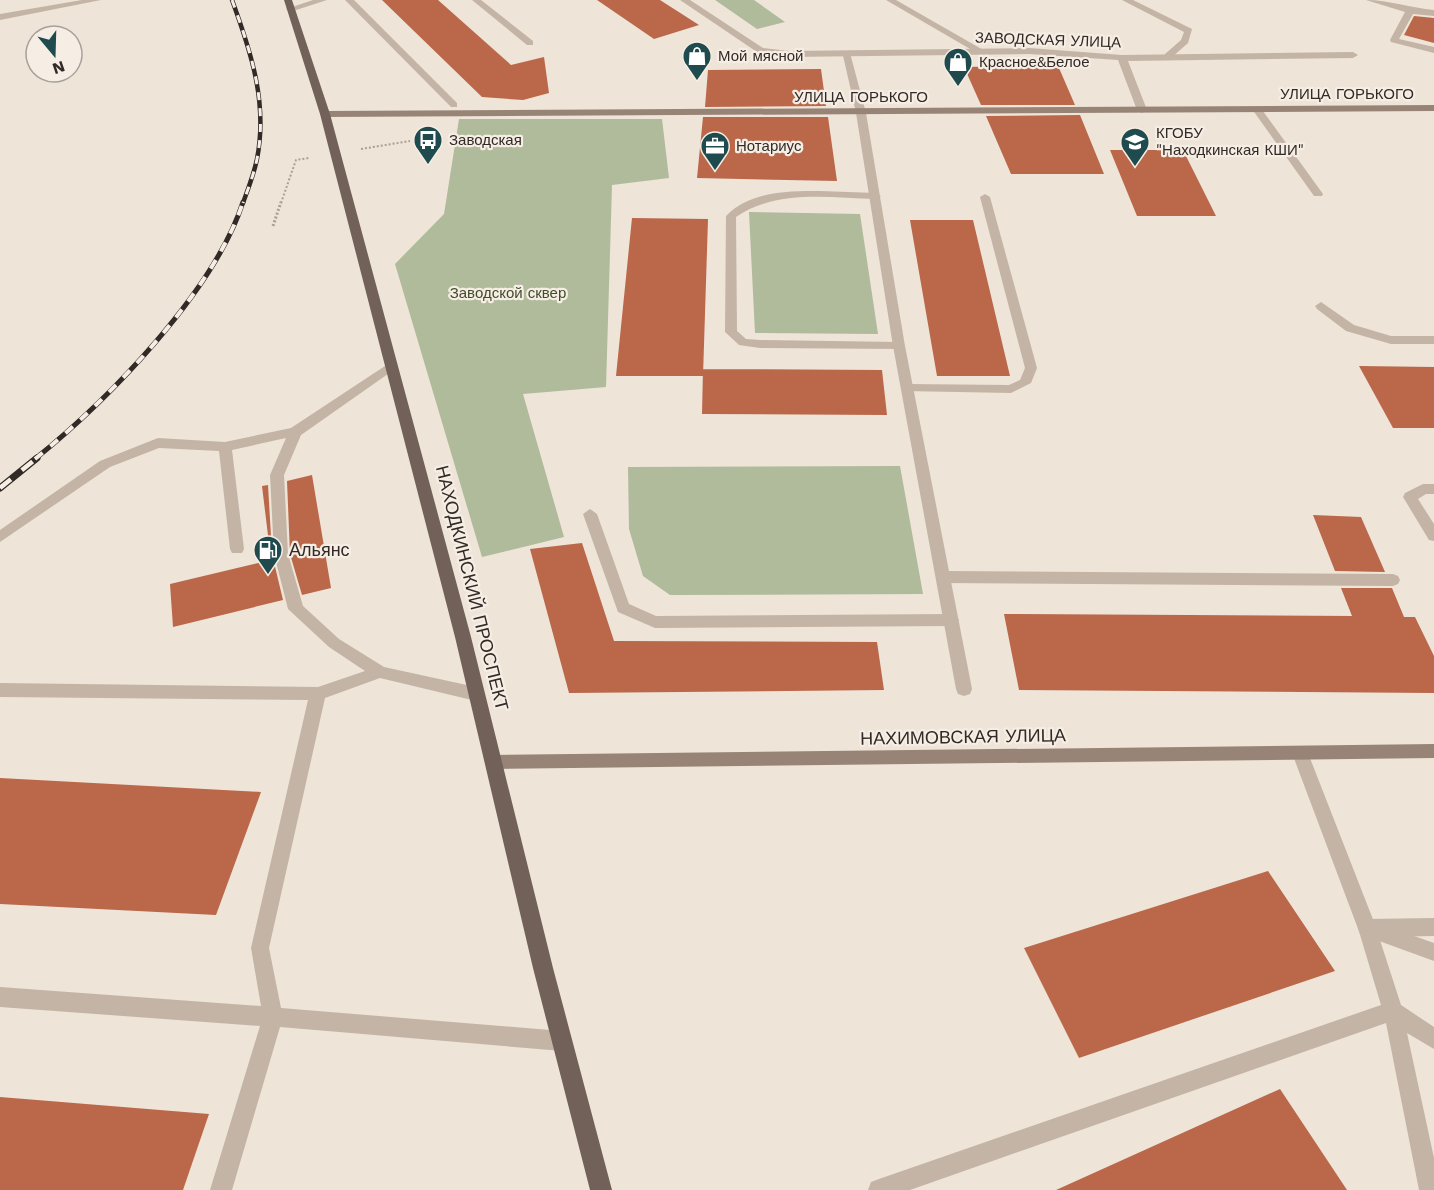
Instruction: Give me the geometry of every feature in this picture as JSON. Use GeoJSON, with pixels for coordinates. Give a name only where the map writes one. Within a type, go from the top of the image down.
{"type":"FeatureCollection","features":[{"type":"Feature","properties":{"kind":"main road","name":"НАХОДКИНСКИЙ ПРОСПЕКТ"},"geometry":{"type":"LineString","coordinates":[[289,4],[325,114],[392,366],[601,1190]]}},
{"type":"Feature","properties":{"kind":"main road","name":"УЛИЦА ГОРЬКОГО"},"geometry":{"type":"LineString","coordinates":[[325,114],[861,113],[1434,108]]}},
{"type":"Feature","properties":{"kind":"main road","name":"НАХИМОВСКАЯ УЛИЦА"},"geometry":{"type":"LineString","coordinates":[[493,762],[1434,751]]}},
{"type":"Feature","properties":{"kind":"street"},"geometry":{"type":"LineString","coordinates":[[0,17],[97,0]]}},
{"type":"Feature","properties":{"kind":"street"},"geometry":{"type":"LineString","coordinates":[[289,4],[323,0]]}},
{"type":"Feature","properties":{"kind":"street"},"geometry":{"type":"LineString","coordinates":[[349,0],[454,105]]}},
{"type":"Feature","properties":{"kind":"street"},"geometry":{"type":"LineString","coordinates":[[476,0],[530,43]]}},
{"type":"Feature","properties":{"kind":"street","name":"ЗАВОДСКАЯ УЛИЦА"},"geometry":{"type":"LineString","coordinates":[[684,0],[760,50],[789,54],[1029,51],[1122,58],[1353,55]]}},
{"type":"Feature","properties":{"kind":"street"},"geometry":{"type":"LineString","coordinates":[[890,0],[980,51]]}},
{"type":"Feature","properties":{"kind":"street"},"geometry":{"type":"LineString","coordinates":[[1126,0],[1189,31],[1185,41],[1168,56]]}},
{"type":"Feature","properties":{"kind":"street"},"geometry":{"type":"LineString","coordinates":[[1370,0],[1410,11],[1434,14]]}},
{"type":"Feature","properties":{"kind":"street"},"geometry":{"type":"LineString","coordinates":[[1410,11],[1394,40],[1434,50]]}},
{"type":"Feature","properties":{"kind":"street"},"geometry":{"type":"LineString","coordinates":[[845,53],[861,113],[898,346],[964,689]]}},
{"type":"Feature","properties":{"kind":"street"},"geometry":{"type":"LineString","coordinates":[[1122,58],[1142,110]]}},
{"type":"Feature","properties":{"kind":"street"},"geometry":{"type":"LineString","coordinates":[[1257,110],[1318,194]]}},
{"type":"Feature","properties":{"kind":"street"},"geometry":{"type":"LineString","coordinates":[[876,196],[770,195],[743,205],[731,216],[731,332],[743,342],[760,344],[898,346]]}},
{"type":"Feature","properties":{"kind":"street"},"geometry":{"type":"LineString","coordinates":[[907,388],[1011,389],[1025,383],[1031,368],[985,197]]}},
{"type":"Feature","properties":{"kind":"street"},"geometry":{"type":"LineString","coordinates":[[1321,306],[1350,328],[1391,340],[1434,340]]}},
{"type":"Feature","properties":{"kind":"street"},"geometry":{"type":"LineString","coordinates":[[0,537],[105,464],[158,443],[225,447],[295,432],[392,366]]}},
{"type":"Feature","properties":{"kind":"street"},"geometry":{"type":"LineString","coordinates":[[295,432],[277,475],[281,554],[296,609],[334,643],[380,672],[476,694]]}},
{"type":"Feature","properties":{"kind":"street"},"geometry":{"type":"LineString","coordinates":[[225,447],[237,549]]}},
{"type":"Feature","properties":{"kind":"street"},"geometry":{"type":"LineString","coordinates":[[1434,489],[1423,489],[1410,497],[1434,536]]}},
{"type":"Feature","properties":{"kind":"street"},"geometry":{"type":"LineString","coordinates":[[590,514],[623,608],[655,622],[951,620]]}},
{"type":"Feature","properties":{"kind":"street"},"geometry":{"type":"LineString","coordinates":[[943,577],[1393,580]]}},
{"type":"Feature","properties":{"kind":"street"},"geometry":{"type":"LineString","coordinates":[[0,690],[318,694],[380,672]]}},
{"type":"Feature","properties":{"kind":"street"},"geometry":{"type":"LineString","coordinates":[[221,1190],[273,1017],[260,948],[318,694]]}},
{"type":"Feature","properties":{"kind":"street"},"geometry":{"type":"LineString","coordinates":[[1300,753],[1367,928],[1393,1011],[1430,1190]]}},
{"type":"Feature","properties":{"kind":"street"},"geometry":{"type":"LineString","coordinates":[[1367,928],[1434,927]]}},
{"type":"Feature","properties":{"kind":"street"},"geometry":{"type":"LineString","coordinates":[[1367,928],[1434,952]]}},
{"type":"Feature","properties":{"kind":"street"},"geometry":{"type":"LineString","coordinates":[[0,997],[562,1041]]}},
{"type":"Feature","properties":{"kind":"street"},"geometry":{"type":"LineString","coordinates":[[1393,1011],[1434,1039]]}},
{"type":"Feature","properties":{"kind":"street"},"geometry":{"type":"LineString","coordinates":[[879,1190],[1393,1011]]}},
{"type":"Feature","properties":{"kind":"green space"},"geometry":{"type":"Polygon","coordinates":[[[715,0],[754,0],[785,22],[757,29],[715,0]]]}},
{"type":"Feature","properties":{"kind":"green space","name":"Заводской сквер"},"geometry":{"type":"Polygon","coordinates":[[[459,119],[662,119],[669,178],[612,185],[606,387],[523,394],[564,537],[482,557],[395,264],[444,214],[459,119]]]}},
{"type":"Feature","properties":{"kind":"green space"},"geometry":{"type":"Polygon","coordinates":[[[749,212],[860,214],[878,334],[755,333],[749,212]]]}},
{"type":"Feature","properties":{"kind":"green space"},"geometry":{"type":"Polygon","coordinates":[[[900,466],[923,594],[670,595],[643,576],[629,529],[628,467],[900,466]]]}},
{"type":"Feature","properties":{"kind":"building"},"geometry":{"type":"Polygon","coordinates":[[[382,0],[438,0],[511,65],[544,57],[549,93],[523,100],[482,97],[382,0]]]}},
{"type":"Feature","properties":{"kind":"building"},"geometry":{"type":"Polygon","coordinates":[[[597,0],[660,0],[699,25],[654,39],[597,0]]]}},
{"type":"Feature","properties":{"kind":"building"},"geometry":{"type":"Polygon","coordinates":[[[1414,16],[1434,18],[1434,43],[1404,35],[1414,16]]]}},
{"type":"Feature","properties":{"kind":"building"},"geometry":{"type":"Polygon","coordinates":[[[964,67],[1059,68],[1075,105],[981,105],[964,67]]]}},
{"type":"Feature","properties":{"kind":"building"},"geometry":{"type":"Polygon","coordinates":[[[821,69],[826,106],[705,107],[708,70],[821,69]]]}},
{"type":"Feature","properties":{"kind":"building"},"geometry":{"type":"Polygon","coordinates":[[[1080,115],[1104,174],[1011,174],[986,116],[1080,115]]]}},
{"type":"Feature","properties":{"kind":"building"},"geometry":{"type":"Polygon","coordinates":[[[703,117],[828,117],[837,181],[697,178],[703,117]]]}},
{"type":"Feature","properties":{"kind":"building"},"geometry":{"type":"Polygon","coordinates":[[[1110,150],[1183,150],[1216,216],[1137,216],[1110,150]]]}},
{"type":"Feature","properties":{"kind":"building"},"geometry":{"type":"Polygon","coordinates":[[[632,218],[708,219],[703,376],[616,376],[632,218]]]}},
{"type":"Feature","properties":{"kind":"building"},"geometry":{"type":"Polygon","coordinates":[[[910,220],[973,220],[1010,376],[937,376],[910,220]]]}},
{"type":"Feature","properties":{"kind":"building"},"geometry":{"type":"Polygon","coordinates":[[[1359,366],[1434,367],[1434,428],[1393,428],[1359,366]]]}},
{"type":"Feature","properties":{"kind":"building"},"geometry":{"type":"Polygon","coordinates":[[[703,369],[882,370],[887,415],[702,414],[703,369]]]}},
{"type":"Feature","properties":{"kind":"building"},"geometry":{"type":"Polygon","coordinates":[[[312,475],[331,588],[302,595],[290,554],[287,481],[312,475]]]}},
{"type":"Feature","properties":{"kind":"building"},"geometry":{"type":"Polygon","coordinates":[[[268,485],[272,554],[283,600],[173,627],[170,584],[271,560],[262,486],[268,485]]]}},
{"type":"Feature","properties":{"kind":"building"},"geometry":{"type":"Polygon","coordinates":[[[1313,515],[1361,517],[1385,572],[1335,571],[1313,515]]]}},
{"type":"Feature","properties":{"kind":"building"},"geometry":{"type":"Polygon","coordinates":[[[582,543],[614,641],[877,642],[884,690],[569,693],[530,549],[582,543]]]}},
{"type":"Feature","properties":{"kind":"building"},"geometry":{"type":"Polygon","coordinates":[[[1341,588],[1392,588],[1404,617],[1415,617],[1434,656],[1434,693],[1019,690],[1004,614],[1352,616],[1341,588]]]}},
{"type":"Feature","properties":{"kind":"building"},"geometry":{"type":"Polygon","coordinates":[[[0,778],[261,792],[216,915],[0,904],[0,778]]]}},
{"type":"Feature","properties":{"kind":"building"},"geometry":{"type":"Polygon","coordinates":[[[1268,871],[1335,971],[1079,1058],[1024,948],[1268,871]]]}},
{"type":"Feature","properties":{"kind":"building"},"geometry":{"type":"Polygon","coordinates":[[[1280,1089],[1347,1190],[1056,1190],[1280,1089]]]}},
{"type":"Feature","properties":{"kind":"building"},"geometry":{"type":"Polygon","coordinates":[[[0,1097],[209,1114],[183,1190],[0,1190],[0,1097]]]}},
{"type":"Feature","properties":{"kind":"railway"},"geometry":{"type":"LineString","coordinates":[[232,0],[251,58],[259,98],[260,138],[257,159],[243,203]]}},
{"type":"Feature","properties":{"kind":"railway"},"geometry":{"type":"LineString","coordinates":[[35,459],[94,407],[156,342],[209,272],[229,236],[243,202]]}},
{"type":"Feature","properties":{"kind":"railway"},"geometry":{"type":"LineString","coordinates":[[0,488],[37,458]]}},
{"type":"Feature","properties":{"kind":"place","name":"Мой мясной"},"geometry":{"type":"Point","coordinates":[697,82]}},
{"type":"Feature","properties":{"kind":"place","name":"Красное&Белое"},"geometry":{"type":"Point","coordinates":[958,88]}},
{"type":"Feature","properties":{"kind":"place","name":"Заводская"},"geometry":{"type":"Point","coordinates":[428,166]}},
{"type":"Feature","properties":{"kind":"place","name":"КГОБУ \"Находкинская КШИ\""},"geometry":{"type":"Point","coordinates":[1135,168]}},
{"type":"Feature","properties":{"kind":"place","name":"Нотариус"},"geometry":{"type":"Point","coordinates":[715,172]}},
{"type":"Feature","properties":{"kind":"place","name":"Альянс"},"geometry":{"type":"Point","coordinates":[268,576]}}]}
